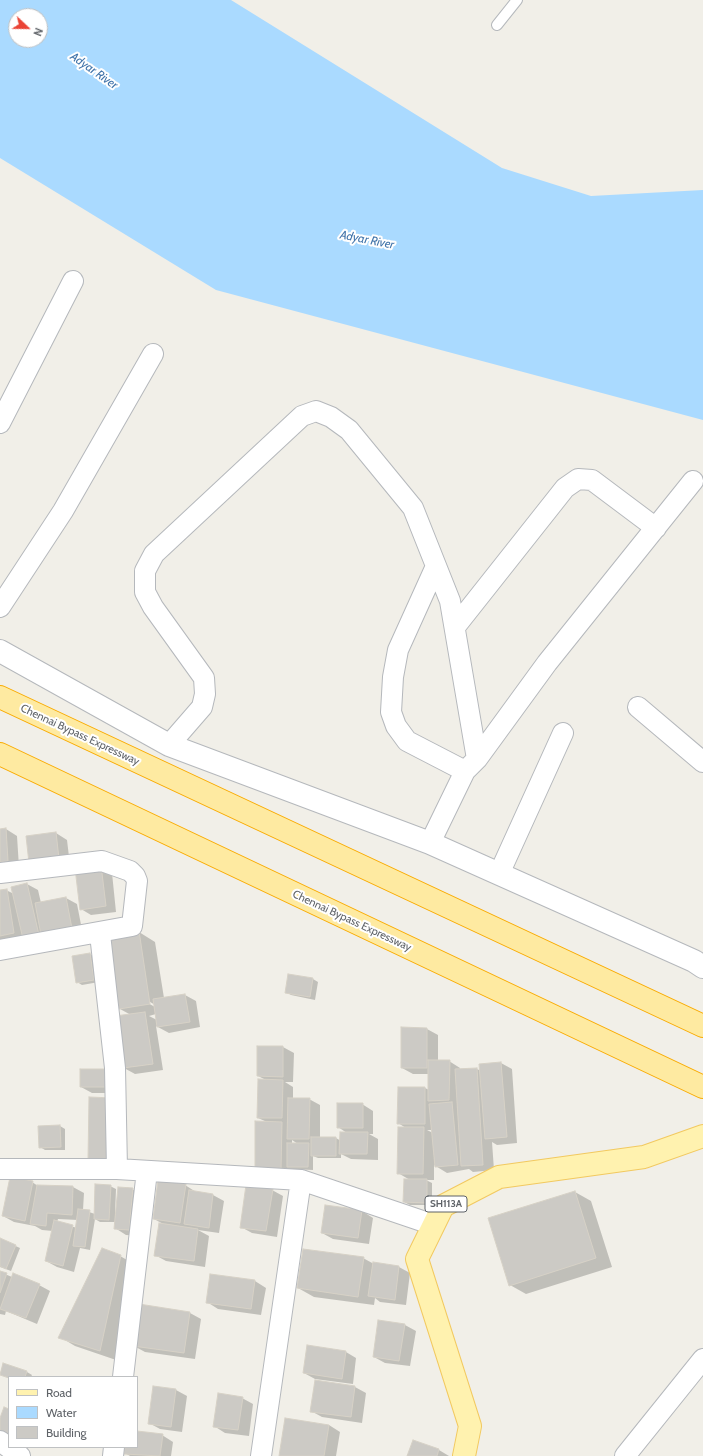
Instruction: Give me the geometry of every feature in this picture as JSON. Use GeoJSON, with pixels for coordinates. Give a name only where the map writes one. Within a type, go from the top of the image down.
{"type":"FeatureCollection","features":[{"type":"Feature","properties":{"kind":"highway","name":"Chennai Bypass Expressway"},"geometry":{"type":"LineString","coordinates":[[0,697],[703,1026]]}},
{"type":"Feature","properties":{"kind":"highway","name":"Chennai Bypass Expressway"},"geometry":{"type":"LineString","coordinates":[[0,754],[703,1087]]}},
{"type":"Feature","properties":{"kind":"main road","name":"SH113A"},"geometry":{"type":"LineString","coordinates":[[464,1456],[470,1426],[416,1259],[443,1206],[499,1177],[644,1157],[703,1136]]}},
{"type":"Feature","properties":{"kind":"street"},"geometry":{"type":"LineString","coordinates":[[0,423],[73,281]]}},
{"type":"Feature","properties":{"kind":"street"},"geometry":{"type":"LineString","coordinates":[[0,607],[63,511],[154,354]]}},
{"type":"Feature","properties":{"kind":"street"},"geometry":{"type":"LineString","coordinates":[[169,746],[202,707],[205,694],[204,678],[153,607],[145,592],[145,571],[154,554],[302,416],[316,411],[331,417],[349,430],[413,508],[450,601],[455,627],[471,765]]}},
{"type":"Feature","properties":{"kind":"street"},"geometry":{"type":"LineString","coordinates":[[455,627],[565,488],[578,479],[592,480],[656,528]]}},
{"type":"Feature","properties":{"kind":"street"},"geometry":{"type":"LineString","coordinates":[[430,843],[471,765],[547,663],[694,481]]}},
{"type":"Feature","properties":{"kind":"street"},"geometry":{"type":"LineString","coordinates":[[436,566],[398,650],[392,677],[391,712],[396,726],[407,741],[471,765]]}},
{"type":"Feature","properties":{"kind":"street"},"geometry":{"type":"LineString","coordinates":[[0,652],[169,746],[430,843],[694,961],[703,967]]}},
{"type":"Feature","properties":{"kind":"street"},"geometry":{"type":"LineString","coordinates":[[638,706],[703,762]]}},
{"type":"Feature","properties":{"kind":"street"},"geometry":{"type":"LineString","coordinates":[[499,874],[563,733]]}},
{"type":"Feature","properties":{"kind":"street"},"geometry":{"type":"LineString","coordinates":[[0,873],[102,861],[130,871],[135,876],[137,881],[134,924],[132,926],[100,934],[0,950]]}},
{"type":"Feature","properties":{"kind":"street"},"geometry":{"type":"LineString","coordinates":[[100,934],[114,1068],[117,1169]]}},
{"type":"Feature","properties":{"kind":"street"},"geometry":{"type":"LineString","coordinates":[[0,1169],[117,1169],[301,1180],[434,1225]]}},
{"type":"Feature","properties":{"kind":"street"},"geometry":{"type":"LineString","coordinates":[[122,1376],[147,1171]]}},
{"type":"Feature","properties":{"kind":"street"},"geometry":{"type":"LineString","coordinates":[[261,1456],[301,1180]]}},
{"type":"Feature","properties":{"kind":"street"},"geometry":{"type":"LineString","coordinates":[[625,1456],[703,1359]]}},
{"type":"Feature","properties":{"kind":"lane"},"geometry":{"type":"LineString","coordinates":[[497,25],[517,0]]}},
{"type":"Feature","properties":{"kind":"water","name":"Adyar River"},"geometry":{"type":"Polygon","coordinates":[[[0,0],[231,0],[502,168],[591,196],[703,190],[703,420],[216,290],[0,158],[0,0]]]}},
{"type":"Feature","properties":{"kind":"building"},"geometry":{"type":"Polygon","coordinates":[[[6,828],[8,861],[0,862],[0,829],[6,828]]]}},
{"type":"Feature","properties":{"kind":"building"},"geometry":{"type":"Polygon","coordinates":[[[56,832],[59,859],[29,863],[26,836],[56,832]]]}},
{"type":"Feature","properties":{"kind":"building"},"geometry":{"type":"Polygon","coordinates":[[[101,865],[106,906],[80,910],[75,868],[101,865]]]}},
{"type":"Feature","properties":{"kind":"building"},"geometry":{"type":"Polygon","coordinates":[[[27,883],[39,935],[23,939],[11,887],[27,883]]]}},
{"type":"Feature","properties":{"kind":"building"},"geometry":{"type":"Polygon","coordinates":[[[7,889],[14,933],[0,936],[0,890],[7,889]]]}},
{"type":"Feature","properties":{"kind":"building"},"geometry":{"type":"Polygon","coordinates":[[[66,897],[73,934],[42,940],[35,903],[66,897]]]}},
{"type":"Feature","properties":{"kind":"building"},"geometry":{"type":"Polygon","coordinates":[[[139,931],[150,1004],[119,1009],[107,937],[139,931]]]}},
{"type":"Feature","properties":{"kind":"building"},"geometry":{"type":"Polygon","coordinates":[[[90,953],[94,980],[76,983],[72,956],[90,953]]]}},
{"type":"Feature","properties":{"kind":"building"},"geometry":{"type":"Polygon","coordinates":[[[288,974],[313,978],[310,997],[285,993],[288,974]]]}},
{"type":"Feature","properties":{"kind":"building"},"geometry":{"type":"Polygon","coordinates":[[[185,994],[190,1022],[157,1027],[153,999],[185,994]]]}},
{"type":"Feature","properties":{"kind":"building"},"geometry":{"type":"Polygon","coordinates":[[[145,1012],[153,1064],[123,1068],[115,1016],[145,1012]]]}},
{"type":"Feature","properties":{"kind":"building"},"geometry":{"type":"Polygon","coordinates":[[[401,1027],[427,1028],[427,1068],[401,1068],[401,1027]]]}},
{"type":"Feature","properties":{"kind":"building"},"geometry":{"type":"Polygon","coordinates":[[[257,1046],[283,1046],[283,1077],[257,1076],[257,1046]]]}},
{"type":"Feature","properties":{"kind":"building"},"geometry":{"type":"Polygon","coordinates":[[[428,1060],[450,1060],[449,1100],[428,1101],[428,1060]]]}},
{"type":"Feature","properties":{"kind":"building"},"geometry":{"type":"Polygon","coordinates":[[[501,1062],[507,1137],[485,1139],[479,1064],[501,1062]]]}},
{"type":"Feature","properties":{"kind":"building"},"geometry":{"type":"Polygon","coordinates":[[[477,1068],[483,1165],[461,1166],[455,1069],[477,1068]]]}},
{"type":"Feature","properties":{"kind":"building"},"geometry":{"type":"Polygon","coordinates":[[[80,1069],[113,1069],[113,1087],[80,1087],[80,1069]]]}},
{"type":"Feature","properties":{"kind":"building"},"geometry":{"type":"Polygon","coordinates":[[[258,1079],[283,1080],[282,1118],[257,1118],[258,1079]]]}},
{"type":"Feature","properties":{"kind":"building"},"geometry":{"type":"Polygon","coordinates":[[[398,1087],[425,1087],[425,1124],[397,1124],[398,1087]]]}},
{"type":"Feature","properties":{"kind":"building"},"geometry":{"type":"Polygon","coordinates":[[[89,1097],[113,1098],[112,1161],[88,1161],[89,1097]]]}},
{"type":"Feature","properties":{"kind":"building"},"geometry":{"type":"Polygon","coordinates":[[[288,1098],[310,1098],[309,1139],[287,1139],[288,1098]]]}},
{"type":"Feature","properties":{"kind":"building"},"geometry":{"type":"Polygon","coordinates":[[[452,1102],[458,1165],[435,1167],[429,1104],[452,1102]]]}},
{"type":"Feature","properties":{"kind":"building"},"geometry":{"type":"Polygon","coordinates":[[[337,1103],[363,1103],[363,1128],[337,1128],[337,1103]]]}},
{"type":"Feature","properties":{"kind":"building"},"geometry":{"type":"Polygon","coordinates":[[[255,1121],[282,1122],[281,1169],[255,1168],[255,1121]]]}},
{"type":"Feature","properties":{"kind":"building"},"geometry":{"type":"Polygon","coordinates":[[[60,1125],[61,1147],[39,1148],[38,1126],[60,1125]]]}},
{"type":"Feature","properties":{"kind":"building"},"geometry":{"type":"Polygon","coordinates":[[[398,1127],[424,1127],[423,1174],[397,1174],[398,1127]]]}},
{"type":"Feature","properties":{"kind":"building"},"geometry":{"type":"Polygon","coordinates":[[[340,1132],[368,1132],[367,1154],[339,1154],[340,1132]]]}},
{"type":"Feature","properties":{"kind":"building"},"geometry":{"type":"Polygon","coordinates":[[[311,1137],[336,1137],[336,1156],[311,1156],[311,1137]]]}},
{"type":"Feature","properties":{"kind":"building"},"geometry":{"type":"Polygon","coordinates":[[[287,1143],[309,1143],[308,1167],[287,1167],[287,1143]]]}},
{"type":"Feature","properties":{"kind":"building"},"geometry":{"type":"Polygon","coordinates":[[[10,1177],[33,1181],[25,1221],[2,1216],[10,1177]]]}},
{"type":"Feature","properties":{"kind":"building"},"geometry":{"type":"Polygon","coordinates":[[[404,1179],[427,1179],[427,1203],[403,1202],[404,1179]]]}},
{"type":"Feature","properties":{"kind":"building"},"geometry":{"type":"Polygon","coordinates":[[[158,1180],[186,1184],[180,1223],[153,1219],[158,1180]]]}},
{"type":"Feature","properties":{"kind":"building"},"geometry":{"type":"Polygon","coordinates":[[[95,1184],[111,1185],[109,1220],[94,1219],[95,1184]]]}},
{"type":"Feature","properties":{"kind":"building"},"geometry":{"type":"Polygon","coordinates":[[[37,1185],[73,1186],[72,1215],[47,1213],[46,1226],[30,1224],[37,1185]]]}},
{"type":"Feature","properties":{"kind":"building"},"geometry":{"type":"Polygon","coordinates":[[[246,1185],[273,1189],[266,1231],[240,1228],[246,1185]]]}},
{"type":"Feature","properties":{"kind":"building"},"geometry":{"type":"Polygon","coordinates":[[[118,1187],[133,1188],[129,1230],[114,1229],[118,1187]]]}},
{"type":"Feature","properties":{"kind":"building"},"geometry":{"type":"Polygon","coordinates":[[[189,1190],[213,1194],[209,1228],[184,1224],[189,1190]]]}},
{"type":"Feature","properties":{"kind":"building"},"geometry":{"type":"Polygon","coordinates":[[[575,1191],[596,1258],[509,1286],[488,1218],[575,1191]]]}},
{"type":"Feature","properties":{"kind":"building"},"geometry":{"type":"Polygon","coordinates":[[[325,1205],[362,1210],[358,1238],[321,1233],[325,1205]]]}},
{"type":"Feature","properties":{"kind":"building"},"geometry":{"type":"Polygon","coordinates":[[[78,1209],[90,1210],[85,1247],[73,1246],[78,1209]]]}},
{"type":"Feature","properties":{"kind":"building"},"geometry":{"type":"Polygon","coordinates":[[[54,1220],[73,1225],[63,1266],[45,1261],[54,1220]]]}},
{"type":"Feature","properties":{"kind":"building"},"geometry":{"type":"Polygon","coordinates":[[[159,1223],[198,1229],[194,1261],[154,1256],[159,1223]]]}},
{"type":"Feature","properties":{"kind":"building"},"geometry":{"type":"Polygon","coordinates":[[[0,1238],[16,1245],[6,1269],[0,1266],[0,1238]]]}},
{"type":"Feature","properties":{"kind":"building"},"geometry":{"type":"Polygon","coordinates":[[[102,1248],[121,1255],[100,1351],[58,1338],[102,1248]]]}},
{"type":"Feature","properties":{"kind":"building"},"geometry":{"type":"Polygon","coordinates":[[[303,1249],[364,1257],[358,1297],[297,1288],[303,1249]]]}},
{"type":"Feature","properties":{"kind":"building"},"geometry":{"type":"Polygon","coordinates":[[[373,1262],[399,1266],[395,1300],[368,1296],[373,1262]]]}},
{"type":"Feature","properties":{"kind":"building"},"geometry":{"type":"Polygon","coordinates":[[[0,1271],[7,1273],[0,1293],[0,1271]]]}},
{"type":"Feature","properties":{"kind":"building"},"geometry":{"type":"Polygon","coordinates":[[[13,1273],[40,1284],[26,1318],[0,1309],[13,1273]]]}},
{"type":"Feature","properties":{"kind":"building"},"geometry":{"type":"Polygon","coordinates":[[[210,1274],[255,1280],[251,1309],[206,1303],[210,1274]]]}},
{"type":"Feature","properties":{"kind":"building"},"geometry":{"type":"Polygon","coordinates":[[[139,1304],[190,1312],[184,1353],[133,1346],[139,1304]]]}},
{"type":"Feature","properties":{"kind":"building"},"geometry":{"type":"Polygon","coordinates":[[[378,1320],[405,1324],[399,1361],[373,1357],[378,1320]]]}},
{"type":"Feature","properties":{"kind":"building"},"geometry":{"type":"Polygon","coordinates":[[[307,1345],[346,1351],[342,1379],[303,1373],[307,1345]]]}},
{"type":"Feature","properties":{"kind":"building"},"geometry":{"type":"Polygon","coordinates":[[[3,1363],[27,1371],[25,1376],[8,1376],[8,1378],[0,1375],[3,1363]]]}},
{"type":"Feature","properties":{"kind":"building"},"geometry":{"type":"Polygon","coordinates":[[[315,1380],[355,1386],[351,1417],[310,1412],[315,1380]]]}},
{"type":"Feature","properties":{"kind":"building"},"geometry":{"type":"Polygon","coordinates":[[[153,1386],[176,1389],[171,1427],[148,1424],[153,1386]]]}},
{"type":"Feature","properties":{"kind":"building"},"geometry":{"type":"Polygon","coordinates":[[[218,1393],[243,1397],[238,1430],[213,1427],[218,1393]]]}},
{"type":"Feature","properties":{"kind":"building"},"geometry":{"type":"Polygon","coordinates":[[[4,1407],[8,1409],[8,1436],[0,1432],[0,1418],[4,1407]]]}},
{"type":"Feature","properties":{"kind":"building"},"geometry":{"type":"Polygon","coordinates":[[[285,1418],[329,1425],[324,1456],[279,1456],[285,1418]]]}},
{"type":"Feature","properties":{"kind":"building"},"geometry":{"type":"Polygon","coordinates":[[[138,1431],[163,1434],[160,1456],[124,1454],[125,1448],[138,1448],[138,1431]]]}},
{"type":"Feature","properties":{"kind":"building"},"geometry":{"type":"Polygon","coordinates":[[[413,1440],[439,1449],[437,1456],[407,1456],[413,1440]]]}}]}
